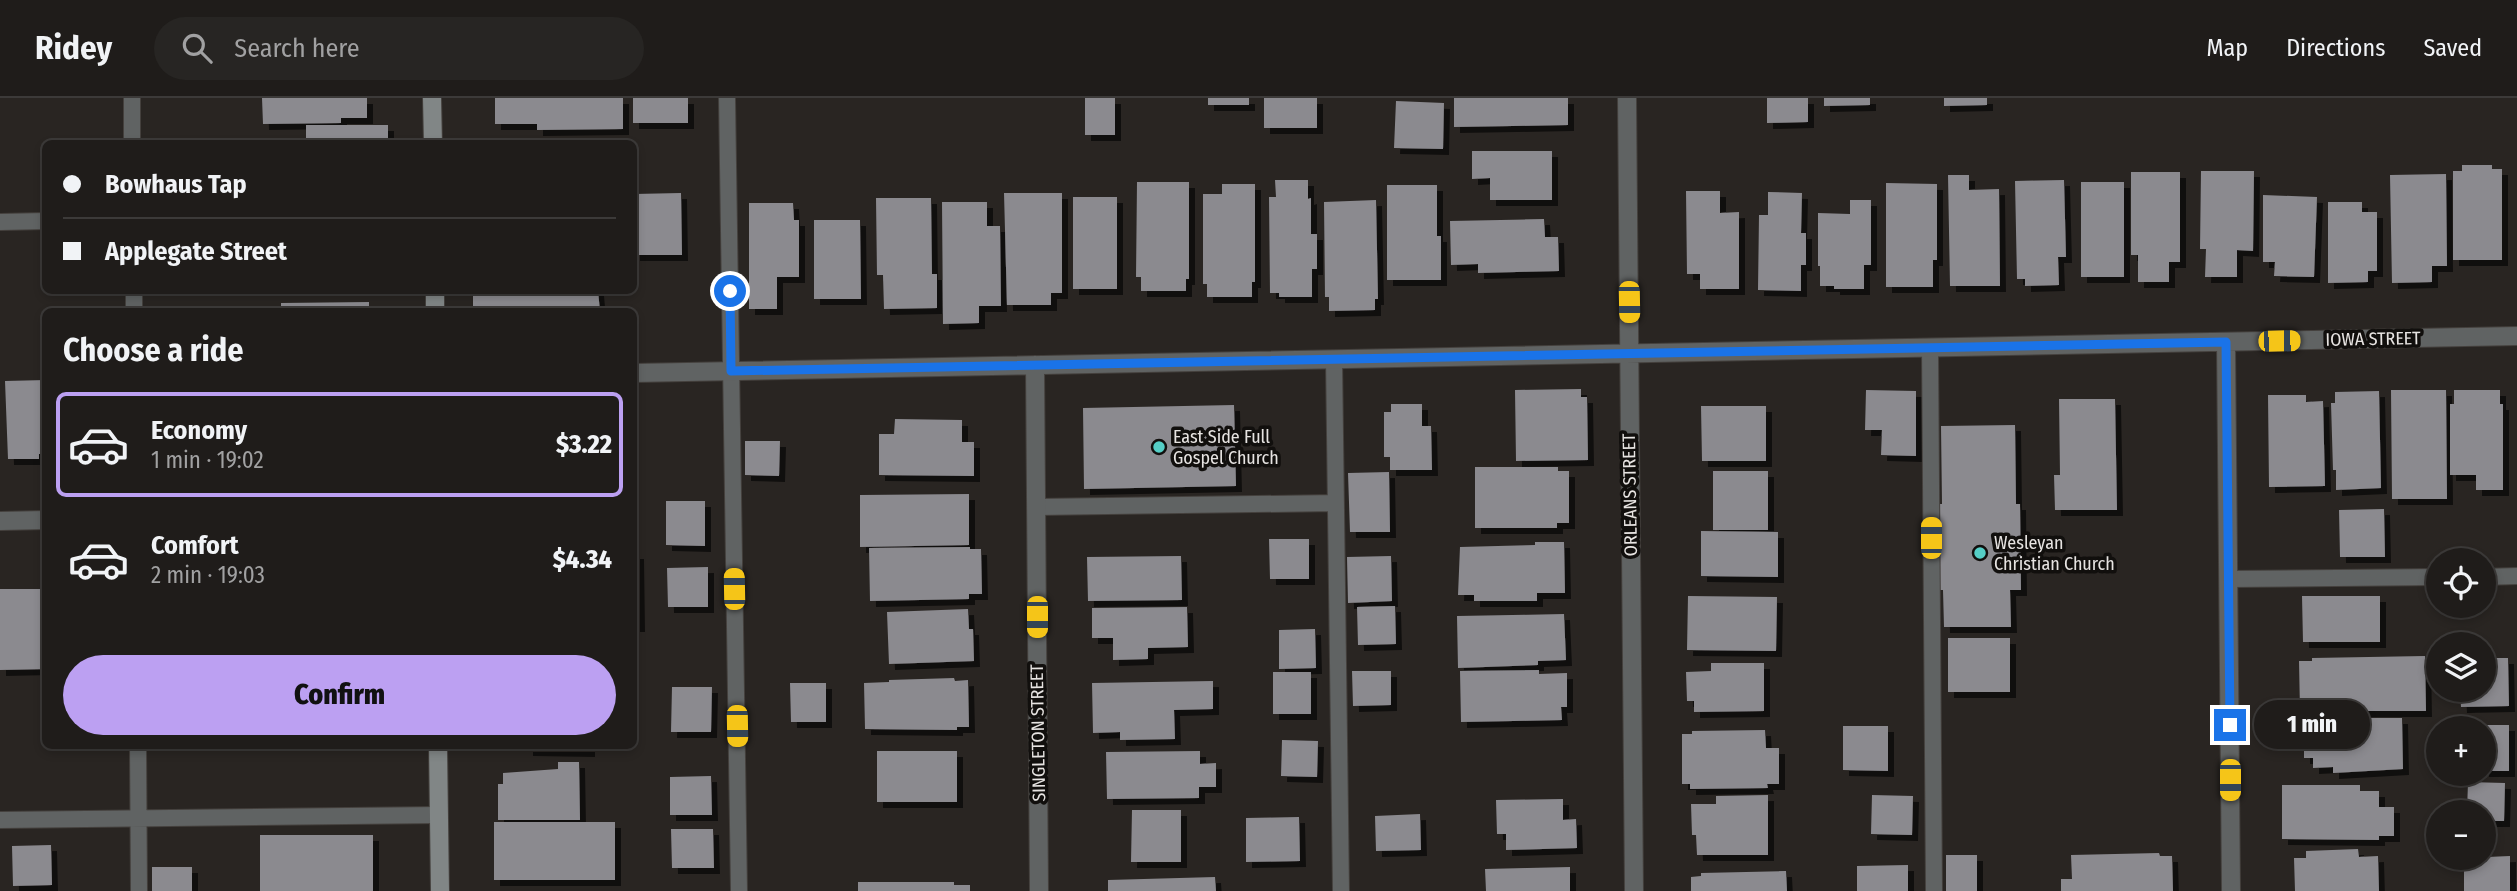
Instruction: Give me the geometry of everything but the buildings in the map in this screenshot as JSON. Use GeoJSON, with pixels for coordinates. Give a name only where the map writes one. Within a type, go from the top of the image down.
{"type":"FeatureCollection","features":[{"type":"Feature","properties":{"kind":"main road"},"geometry":{"type":"LineString","coordinates":[[432,98],[433,140]]}},
{"type":"Feature","properties":{"kind":"main road"},"geometry":{"type":"LineString","coordinates":[[438,749],[440,891]]}},
{"type":"Feature","properties":{"kind":"street","name":"ORLEANS STREET"},"geometry":{"type":"LineString","coordinates":[[1627,98],[1634,891]]}},
{"type":"Feature","properties":{"kind":"street","name":"IOWA STREET"},"geometry":{"type":"LineString","coordinates":[[637,373],[2517,336]]}},
{"type":"Feature","properties":{"kind":"street"},"geometry":{"type":"LineString","coordinates":[[2226,342],[2231,891]]}},
{"type":"Feature","properties":{"kind":"street","name":"SINGLETON STREET"},"geometry":{"type":"LineString","coordinates":[[1035,365],[1039,891]]}},
{"type":"Feature","properties":{"kind":"street"},"geometry":{"type":"LineString","coordinates":[[0,521],[42,520]]}},
{"type":"Feature","properties":{"kind":"lane"},"geometry":{"type":"LineString","coordinates":[[132,98],[132,140]]}},
{"type":"Feature","properties":{"kind":"lane"},"geometry":{"type":"LineString","coordinates":[[727,98],[739,891]]}},
{"type":"Feature","properties":{"kind":"lane"},"geometry":{"type":"LineString","coordinates":[[0,222],[42,221]]}},
{"type":"Feature","properties":{"kind":"lane"},"geometry":{"type":"LineString","coordinates":[[1930,348],[1934,891]]}},
{"type":"Feature","properties":{"kind":"lane"},"geometry":{"type":"LineString","coordinates":[[1335,359],[1341,891]]}},
{"type":"Feature","properties":{"kind":"lane"},"geometry":{"type":"LineString","coordinates":[[1036,507],[1336,503]]}},
{"type":"Feature","properties":{"kind":"lane"},"geometry":{"type":"LineString","coordinates":[[2496,577],[2517,576]]}},
{"type":"Feature","properties":{"kind":"lane"},"geometry":{"type":"LineString","coordinates":[[2228,579],[2426,577]]}},
{"type":"Feature","properties":{"kind":"lane"},"geometry":{"type":"LineString","coordinates":[[138,749],[139,891]]}},
{"type":"Feature","properties":{"kind":"lane"},"geometry":{"type":"LineString","coordinates":[[0,820],[139,816],[439,814]]}},
{"type":"Feature","properties":{"kind":"place","name":"East Side Full Gospel Church"},"geometry":{"type":"Point","coordinates":[1159,447]}},
{"type":"Feature","properties":{"kind":"place","name":"Wesleyan Christian Church"},"geometry":{"type":"Point","coordinates":[1980,553]}},
{"type":"Feature","properties":{"kind":"route"},"geometry":{"type":"LineString","coordinates":[[730,291],[731,371],[2226,342],[2230,725]]}}]}
